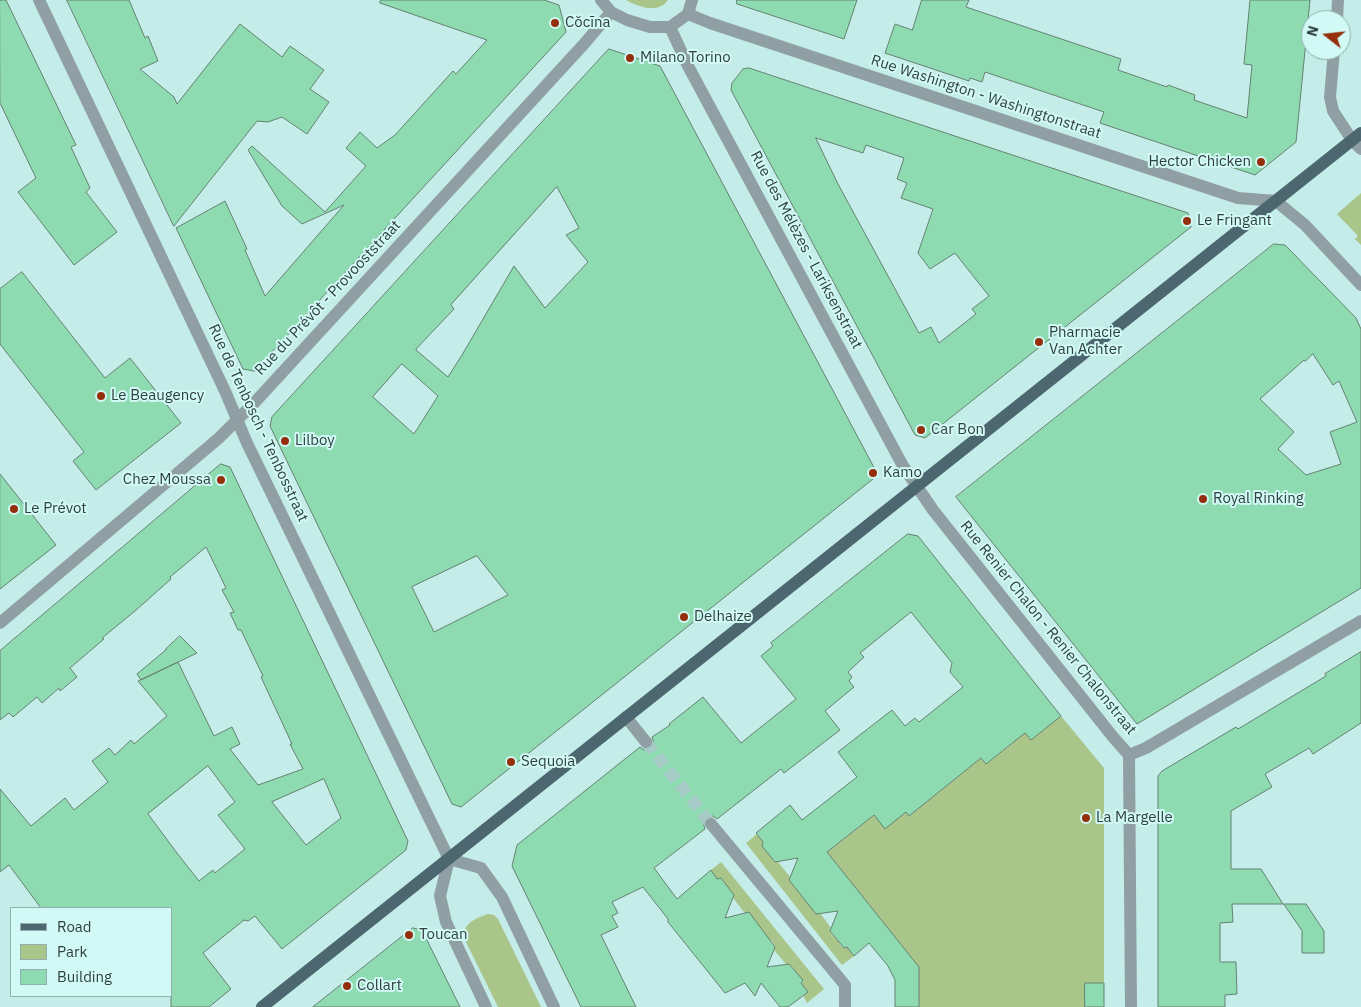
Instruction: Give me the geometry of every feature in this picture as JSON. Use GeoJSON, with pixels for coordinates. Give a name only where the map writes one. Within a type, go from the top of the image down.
{"type":"FeatureCollection","features":[{"type":"Feature","properties":{"kind":"main road"},"geometry":{"type":"LineString","coordinates":[[262,1007],[1276,201],[1358,141]]}},
{"type":"Feature","properties":{"kind":"street","name":"Rue de Tenbosch - Tenbosstraat"},"geometry":{"type":"LineString","coordinates":[[39,0],[237,419],[449,859]]}},
{"type":"Feature","properties":{"kind":"street"},"geometry":{"type":"LineString","coordinates":[[601,0],[611,12],[627,20],[650,27],[670,27],[688,14],[692,0]]}},
{"type":"Feature","properties":{"kind":"street","name":"Rue du Prévôt - Provooststraat"},"geometry":{"type":"LineString","coordinates":[[0,622],[219,438],[584,44],[611,12]]}},
{"type":"Feature","properties":{"kind":"street","name":"Rue Washington - Washingtonstraat"},"geometry":{"type":"LineString","coordinates":[[688,14],[1238,198],[1276,201]]}},
{"type":"Feature","properties":{"kind":"street","name":"Rue des Mélèzes - Lariksenstraat"},"geometry":{"type":"LineString","coordinates":[[670,27],[688,66],[903,466],[917,486]]}},
{"type":"Feature","properties":{"kind":"street"},"geometry":{"type":"LineString","coordinates":[[1333,60],[1330,97],[1333,111],[1358,141]]}},
{"type":"Feature","properties":{"kind":"street"},"geometry":{"type":"LineString","coordinates":[[1276,201],[1305,225],[1361,285]]}},
{"type":"Feature","properties":{"kind":"street","name":"Rue Renier Chalon - Renier Chalonstraat"},"geometry":{"type":"LineString","coordinates":[[917,486],[933,510],[1113,737],[1130,755],[1131,1007]]}},
{"type":"Feature","properties":{"kind":"street"},"geometry":{"type":"LineString","coordinates":[[1130,755],[1146,748],[1361,621]]}},
{"type":"Feature","properties":{"kind":"street"},"geometry":{"type":"LineString","coordinates":[[626,717],[646,742]]}},
{"type":"Feature","properties":{"kind":"street"},"geometry":{"type":"LineString","coordinates":[[711,824],[845,985],[845,1007]]}},
{"type":"Feature","properties":{"kind":"street"},"geometry":{"type":"LineString","coordinates":[[486,1007],[446,922],[440,896],[449,859],[481,868],[502,896],[554,1007]]}},
{"type":"Feature","properties":{"kind":"green space"},"geometry":{"type":"Polygon","coordinates":[[[626,0],[668,0],[659,7],[648,8],[626,0]]]}},
{"type":"Feature","properties":{"kind":"green space"},"geometry":{"type":"Polygon","coordinates":[[[1361,193],[1361,245],[1355,239],[1358,236],[1337,214],[1361,193]]]}},
{"type":"Feature","properties":{"kind":"green space"},"geometry":{"type":"Polygon","coordinates":[[[1061,716],[1104,768],[1104,983],[1085,1007],[919,1007],[919,967],[827,852],[874,815],[906,812],[909,816],[981,758],[986,764],[1012,744],[1020,727],[1031,740],[1061,716]]]}},
{"type":"Feature","properties":{"kind":"green space"},"geometry":{"type":"Polygon","coordinates":[[[757,834],[763,842],[762,846],[766,851],[769,850],[772,853],[771,857],[775,862],[778,862],[790,877],[789,880],[816,914],[820,913],[831,928],[830,932],[834,937],[838,936],[840,939],[839,943],[843,948],[847,947],[854,956],[842,965],[746,843],[757,834]]]}},
{"type":"Feature","properties":{"kind":"green space"},"geometry":{"type":"Polygon","coordinates":[[[721,862],[824,989],[807,1003],[802,992],[803,980],[792,972],[794,969],[789,964],[786,964],[774,950],[775,946],[772,941],[767,941],[763,930],[758,930],[733,898],[734,895],[730,890],[726,890],[724,887],[725,883],[721,878],[717,879],[711,870],[721,862]]]}},
{"type":"Feature","properties":{"kind":"green space"},"geometry":{"type":"Polygon","coordinates":[[[488,914],[494,915],[498,919],[541,1007],[498,1007],[465,938],[468,924],[488,914]]]}},
{"type":"Feature","properties":{"kind":"building"},"geometry":{"type":"Polygon","coordinates":[[[0,0],[6,0],[76,145],[71,147],[90,188],[86,192],[117,232],[74,265],[18,192],[36,178],[0,103],[0,0]]]}},
{"type":"Feature","properties":{"kind":"building"},"geometry":{"type":"Polygon","coordinates":[[[67,0],[129,0],[145,38],[148,36],[158,61],[140,69],[174,97],[177,104],[240,24],[282,57],[290,46],[324,70],[310,89],[329,102],[307,134],[282,117],[268,122],[257,121],[174,226],[67,0]]]}},
{"type":"Feature","properties":{"kind":"building"},"geometry":{"type":"Polygon","coordinates":[[[381,0],[544,0],[559,5],[566,32],[271,353],[274,356],[260,372],[243,369],[176,228],[225,201],[247,249],[245,250],[265,296],[344,205],[302,224],[282,206],[248,150],[252,146],[325,212],[366,166],[346,148],[360,132],[377,148],[395,135],[453,71],[456,74],[487,40],[380,3],[381,0]]]}},
{"type":"Feature","properties":{"kind":"building"},"geometry":{"type":"Polygon","coordinates":[[[737,0],[857,0],[844,39],[737,4],[737,0]]]}},
{"type":"Feature","properties":{"kind":"building"},"geometry":{"type":"Polygon","coordinates":[[[922,0],[969,0],[966,7],[1121,59],[1118,70],[1195,95],[1194,100],[1247,118],[1252,65],[1244,64],[1250,0],[1310,0],[1309,10],[1301,10],[1301,60],[1304,60],[1296,142],[1255,175],[1100,123],[1104,112],[985,72],[982,82],[970,78],[969,81],[885,53],[895,24],[912,30],[922,0]]]}},
{"type":"Feature","properties":{"kind":"building"},"geometry":{"type":"Polygon","coordinates":[[[609,49],[660,66],[878,475],[461,807],[452,804],[270,426],[272,417],[609,49]],[[557,187],[451,305],[454,309],[416,349],[448,377],[514,266],[545,308],[588,262],[566,235],[579,228],[557,187]],[[402,364],[373,397],[414,434],[438,396],[402,364]],[[477,556],[412,587],[434,632],[508,595],[477,556]]]}},
{"type":"Feature","properties":{"kind":"building"},"geometry":{"type":"Polygon","coordinates":[[[749,68],[1188,213],[1191,227],[925,438],[915,435],[731,90],[732,83],[743,69],[749,68]],[[816,138],[838,184],[919,333],[931,327],[939,343],[976,314],[972,309],[989,296],[955,253],[930,269],[918,253],[933,209],[901,198],[907,183],[897,179],[904,158],[866,145],[863,153],[816,138]]]}},
{"type":"Feature","properties":{"kind":"building"},"geometry":{"type":"Polygon","coordinates":[[[1274,244],[1285,245],[1356,318],[1361,329],[1361,588],[1137,724],[956,497],[1274,244]],[[1313,354],[1260,399],[1294,432],[1278,449],[1306,475],[1341,464],[1330,432],[1357,422],[1339,381],[1333,385],[1313,354]]]}},
{"type":"Feature","properties":{"kind":"building","name":"Le Beaugency"},"geometry":{"type":"Polygon","coordinates":[[[22,272],[105,378],[130,358],[181,423],[96,490],[73,461],[84,452],[0,344],[0,289],[22,272]]]}},
{"type":"Feature","properties":{"kind":"building"},"geometry":{"type":"Polygon","coordinates":[[[221,464],[230,467],[408,841],[406,850],[282,949],[255,916],[248,921],[244,920],[203,953],[231,989],[209,1007],[171,1007],[172,907],[40,907],[9,865],[0,872],[0,789],[31,826],[65,798],[74,810],[108,782],[92,761],[109,748],[115,755],[131,740],[134,744],[167,716],[138,681],[178,662],[214,736],[232,727],[240,744],[230,749],[258,785],[303,769],[261,677],[263,676],[241,630],[238,630],[230,613],[234,612],[222,590],[226,588],[206,547],[170,577],[171,579],[70,668],[77,677],[60,691],[59,688],[42,703],[37,697],[13,717],[9,713],[0,720],[0,651],[221,464]],[[208,766],[148,814],[199,881],[213,870],[215,873],[245,849],[218,815],[235,802],[208,766]],[[324,779],[272,802],[306,845],[341,818],[324,779]]]}},
{"type":"Feature","properties":{"kind":"building","name":"Le Prévot"},"geometry":{"type":"Polygon","coordinates":[[[0,474],[56,545],[0,589],[0,474]]]}},
{"type":"Feature","properties":{"kind":"building"},"geometry":{"type":"Polygon","coordinates":[[[908,534],[918,536],[1061,716],[1031,740],[1025,733],[986,764],[981,758],[909,816],[906,812],[885,829],[874,815],[827,852],[919,967],[919,1007],[895,1007],[895,980],[888,966],[869,943],[854,956],[847,947],[844,948],[830,931],[838,911],[816,914],[789,880],[798,858],[775,862],[762,846],[763,842],[756,833],[790,805],[802,820],[857,777],[838,752],[892,710],[905,726],[915,718],[919,722],[963,687],[950,672],[952,663],[911,612],[860,653],[864,657],[848,672],[852,677],[849,681],[854,687],[825,711],[840,730],[784,773],[781,769],[717,819],[713,816],[706,817],[703,822],[705,829],[654,868],[677,899],[711,870],[717,879],[721,878],[734,895],[725,918],[749,912],[775,947],[767,967],[789,964],[803,980],[801,983],[808,992],[788,1007],[780,1007],[761,983],[755,996],[745,983],[725,993],[668,922],[668,919],[643,887],[612,902],[618,913],[612,916],[618,927],[601,935],[636,1007],[581,1007],[512,866],[517,845],[640,747],[644,750],[651,749],[654,744],[652,737],[670,725],[703,697],[741,743],[796,699],[761,656],[773,646],[771,643],[908,534]]]}},
{"type":"Feature","properties":{"kind":"building"},"geometry":{"type":"Polygon","coordinates":[[[180,636],[197,653],[141,680],[137,674],[180,636]]]}},
{"type":"Feature","properties":{"kind":"building"},"geometry":{"type":"Polygon","coordinates":[[[1361,652],[1361,723],[1313,754],[1309,748],[1265,774],[1272,787],[1231,811],[1231,869],[1261,869],[1283,904],[1232,904],[1233,922],[1220,923],[1220,962],[1236,962],[1237,994],[1225,995],[1225,1007],[1158,1007],[1158,776],[1162,771],[1236,727],[1238,729],[1326,676],[1325,674],[1361,652]]]}},
{"type":"Feature","properties":{"kind":"building"},"geometry":{"type":"Polygon","coordinates":[[[1284,904],[1306,904],[1324,931],[1324,953],[1302,953],[1302,931],[1284,904]]]}},
{"type":"Feature","properties":{"kind":"building"},"geometry":{"type":"Polygon","coordinates":[[[413,928],[422,930],[460,1007],[313,1007],[413,928]]]}},
{"type":"Feature","properties":{"kind":"building"},"geometry":{"type":"Polygon","coordinates":[[[1085,983],[1104,983],[1104,1007],[1085,1007],[1085,983]]]}},
{"type":"Feature","properties":{"kind":"tunnel"},"geometry":{"type":"LineString","coordinates":[[646,742],[711,824]]}},
{"type":"Feature","properties":{"kind":"place","name":"Cŏcīna"},"geometry":{"type":"Point","coordinates":[555,23]}},
{"type":"Feature","properties":{"kind":"place","name":"Milano Torino"},"geometry":{"type":"Point","coordinates":[630,58]}},
{"type":"Feature","properties":{"kind":"place","name":"Hector Chicken"},"geometry":{"type":"Point","coordinates":[1261,162]}},
{"type":"Feature","properties":{"kind":"place","name":"Le Fringant"},"geometry":{"type":"Point","coordinates":[1187,221]}},
{"type":"Feature","properties":{"kind":"place","name":"Pharmacie Van Achter"},"geometry":{"type":"Point","coordinates":[1039,342]}},
{"type":"Feature","properties":{"kind":"place","name":"Le Beaugency"},"geometry":{"type":"Point","coordinates":[101,396]}},
{"type":"Feature","properties":{"kind":"place","name":"Car Bon"},"geometry":{"type":"Point","coordinates":[921,430]}},
{"type":"Feature","properties":{"kind":"place","name":"Lilboy"},"geometry":{"type":"Point","coordinates":[285,441]}},
{"type":"Feature","properties":{"kind":"place","name":"Kamo"},"geometry":{"type":"Point","coordinates":[873,473]}},
{"type":"Feature","properties":{"kind":"place","name":"Chez Moussa"},"geometry":{"type":"Point","coordinates":[221,480]}},
{"type":"Feature","properties":{"kind":"place","name":"Royal Rinking"},"geometry":{"type":"Point","coordinates":[1203,499]}},
{"type":"Feature","properties":{"kind":"place","name":"Le Prévot"},"geometry":{"type":"Point","coordinates":[14,509]}},
{"type":"Feature","properties":{"kind":"place","name":"Delhaize"},"geometry":{"type":"Point","coordinates":[684,617]}},
{"type":"Feature","properties":{"kind":"place","name":"Sequoia"},"geometry":{"type":"Point","coordinates":[511,762]}},
{"type":"Feature","properties":{"kind":"place","name":"La Margelle"},"geometry":{"type":"Point","coordinates":[1086,818]}},
{"type":"Feature","properties":{"kind":"place","name":"Toucan"},"geometry":{"type":"Point","coordinates":[409,935]}},
{"type":"Feature","properties":{"kind":"place","name":"Collart"},"geometry":{"type":"Point","coordinates":[347,986]}}]}
